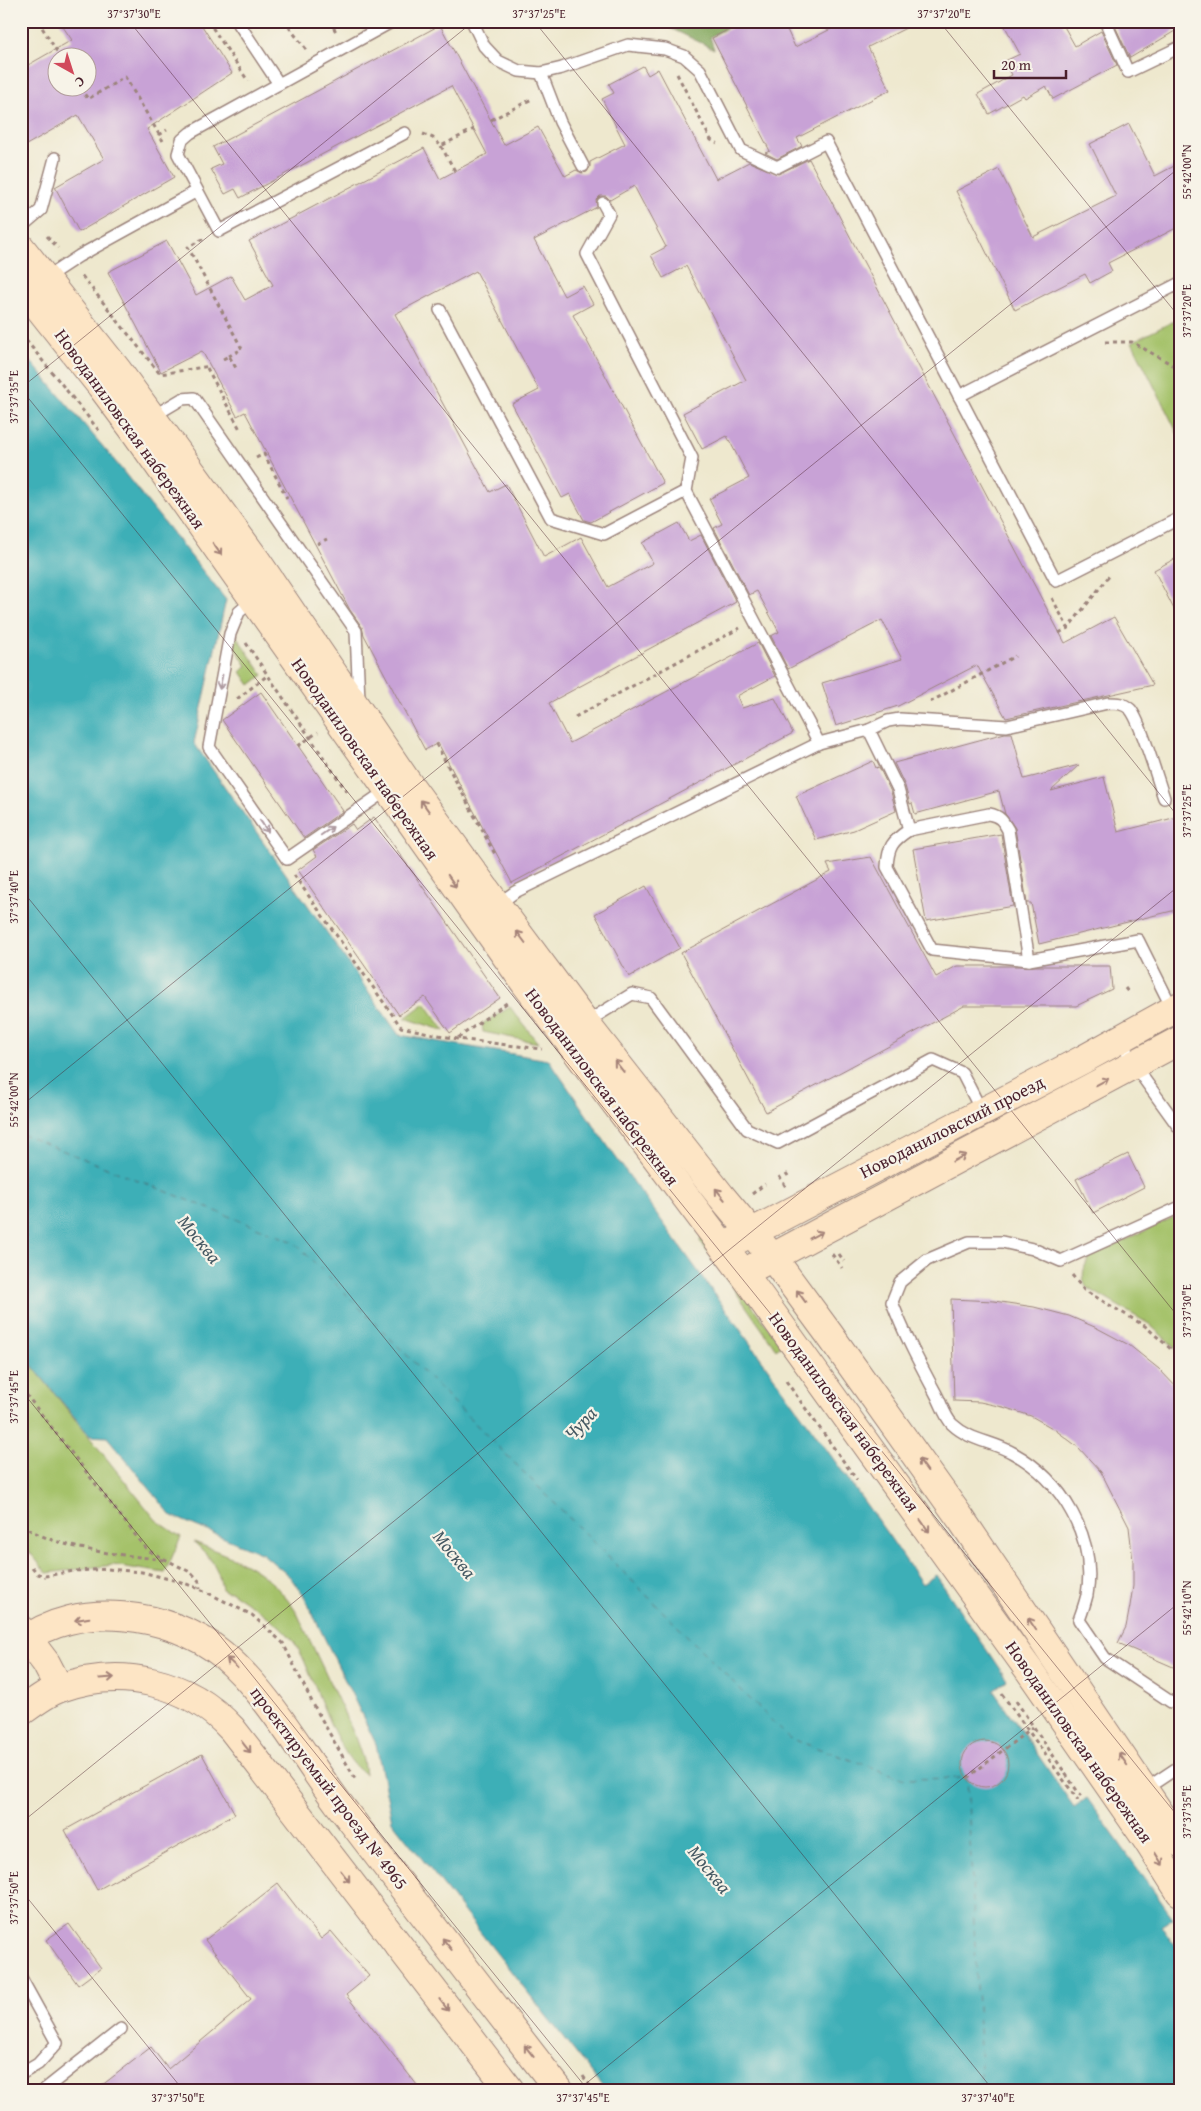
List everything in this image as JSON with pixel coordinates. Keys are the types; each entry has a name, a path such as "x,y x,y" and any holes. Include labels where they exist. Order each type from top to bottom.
{"main road":[{"name":"Новоданиловская набережная","path":"21,248 31,285 118,371 142,423 252,600 525,983 743,1273 1029,1670 1147,1840 1180,1892"},
{"name":"Новоданиловская набережная","path":"142,423 256,560 405,779 506,898 585,1023 772,1258 961,1518 1180,1843"},
{"name":"Новоданиловский проезд","path":"723,1247 1176,1008"},
{"name":"Новоданиловский проезд","path":"743,1273 1180,1040"},
{"name":"проектируемый проезд № 4965","path":"23,1637 68,1621 98,1616 131,1616 164,1624 198,1638 222,1654 249,1679 337,1800 559,2090"},
{"path":"23,1637 46,1663 59,1688"},
{"path":"21,1712 59,1688 106,1677 133,1678 166,1685 202,1705 231,1728 510,2090"}],"lane":[{"path":"237,21 279,84"},
{"path":"393,21 190,133 182,140 179,147 180,160 219,231 405,133"},
{"path":"472,21 484,46 498,61 519,71 541,72 562,68 628,45 665,49 684,56 700,70 741,150 778,167 826,142 1056,582 1180,518"},
{"path":"1105,21 1128,72 1180,47"},
{"path":"541,72 560,122 583,166"},
{"path":"21,228 41,210 55,158"},
{"path":"31,285 197,191"},
{"path":"603,204 609,214 587,254 692,458 686,492 819,743"},
{"path":"959,396 1180,283"},
{"path":"440,310 551,518 604,534 686,492"},
{"path":"142,423 182,399 194,398 356,632 359,712"},
{"path":"252,600 239,612 232,629 209,747 286,859 387,790"},
{"path":"506,898 819,743 869,730 888,721 900,719 1008,726 1108,703 1121,703 1131,710 1137,722 1164,798"},
{"path":"869,730 898,789 909,830"},
{"path":"1029,960 1008,830 1003,821 997,816 989,814 909,830 895,839 888,853 888,867 932,950 1029,960 1138,940 1176,1008"},
{"path":"585,1023 632,994 651,998 747,1129 778,1143 933,1060 962,1073 982,1112"},
{"path":"1120,1039 1134,1065 1180,1129"},
{"path":"1171,1702 1105,1658 1079,1620 1087,1595 1088,1567 1085,1539 1072,1512 1056,1489 1036,1468 1013,1453 990,1442 968,1437 951,1422 904,1332 892,1302 900,1282 927,1260 969,1242 1002,1242 1032,1249 1061,1261 1180,1207"},
{"path":"1144,1790 1180,1766"},
{"path":"21,1978 57,2043 38,2064 21,2074"},
{"path":"44,2090 121,2028"}],"path":[{"path":"38,21 55,48"},
{"path":"208,21 258,96"},
{"path":"284,21 301,42"},
{"path":"329,21 339,35"},
{"path":"672,66 711,140 719,144"},
{"path":"98,93 125,77 159,135"},
{"path":"491,120 548,90"},
{"path":"441,146 474,129"},
{"path":"405,133 418,133 433,138 441,146 454,171"},
{"path":"32,219 71,262 160,374 209,367 242,433"},
{"path":"219,231 188,248 242,349 223,359"},
{"path":"21,334 106,439"},
{"path":"1102,342 1132,342 1180,369"},
{"path":"229,356 236,368"},
{"path":"251,450 255,458 265,453 290,504"},
{"path":"313,546 327,539"},
{"path":"1059,633 1068,628 1111,574"},
{"path":"575,717 753,621"},
{"path":"232,629 268,675 358,809"},
{"path":"900,719 1015,656"},
{"path":"214,717 268,675"},
{"path":"298,746 320,730"},
{"path":"436,744 506,898"},
{"path":"294,875 401,1027 457,1039 542,1049"},
{"path":"1125,988 1128,992"},
{"path":"457,1039 512,999"},
{"path":"839,1254 844,1261"},
{"path":"1061,1261 1084,1290 1145,1326 1180,1357"},
{"path":"21,1388 147,1550 192,1573 199,1581 200,1589"},
{"path":"21,1525 72,1548 167,1561"},
{"path":"1002,1694 1078,1800"},
{"path":"967,1778 1033,1727"}],"green space":[{"path":"659,21 740,21 710,37 714,49"},
{"path":"1180,318 1180,438 1132,342"},
{"path":"235,634 263,675 250,685 241,672 247,666 233,645"},
{"path":"425,1003 445,1031 405,1018"},
{"path":"510,1007 538,1043 483,1032 482,1024"},
{"path":"1180,1214 1180,1352 1149,1324 1086,1287 1083,1275 1084,1268 1090,1257"},
{"path":"702,1237 781,1345 776,1349 700,1241"},
{"path":"21,1352 156,1520 181,1537 165,1573 113,1565 47,1573 21,1542"},
{"path":"194,1542 252,1568 264,1576 286,1598 297,1613 354,1734 363,1760 365,1774 345,1752 306,1664 293,1640 268,1617 230,1591 227,1592 222,1589 213,1563"}],"water":[{"path":"21,350 110,455 226,600 194,743 399,1035 549,1060 612,1152 922,1584 936,1575 1007,1680 993,1690 1074,1807 1087,1798 1173,1918 1161,1926 1180,1953 1180,2090 605,2090 392,1821 376,1744 304,1596 290,1577 263,1554 172,1516 107,1437 90,1436 21,1352"}],"building":[{"path":"59,21 199,21 232,73 147,129 174,177 79,232 55,187 104,159 78,115 21,148 21,69 48,54 48,98 98,98 98,48 58,48 72,40"},
{"path":"745,21 783,21 795,47 847,21 920,21 868,47 890,90 797,138 802,146 777,159 765,153 770,151 712,38"},
{"path":"1002,21 1061,21 1075,46 1101,31 1117,65 1053,99 1046,86 1025,98 1023,95 989,114 978,94 1012,75 1005,61 1020,54"},
{"path":"1119,21 1180,21 1180,28 1130,58 1114,24"},
{"path":"440,25 504,145 538,127 565,176 576,170 582,173 587,172 590,162 625,144 602,99 614,93 609,84 643,66 648,75 658,69 716,179 749,162 778,174 809,159 1065,643 1114,617 1153,685 1006,718 977,665 898,706 836,726 822,683 902,659 882,620 788,669 771,636 779,632 757,591 749,595 714,528 722,524 709,499 749,478 727,436 702,449 683,413 746,380 686,266 663,278 651,255 666,247 634,186 610,200 606,196 600,196 596,200 597,207 534,240 564,296 583,286 593,304 573,315 663,483 591,522 584,520 570,494 562,498 512,404 539,390 476,271 395,314 490,492 506,484 544,557 581,537 608,587 653,563 642,543 679,523 689,541 701,535 736,602 549,703 570,743 758,643 775,676 737,696 742,708 775,698 793,733 512,883 438,743 425,750 364,635 362,627 350,610 245,412 237,416 202,351 161,372 108,272 167,241 196,295 231,276 245,300 273,285 249,241 424,148 440,179 487,154 451,86 240,198 235,189 225,194 211,169 222,164 213,147"},
{"path":"1129,124 1155,176 1180,163 1180,226 1108,263 1112,271 1090,283 1085,274 1015,310 956,191 999,169 1033,237 1116,196 1090,144"},
{"path":"1180,556 1180,621 1154,570"},
{"path":"261,692 343,811 304,838 222,720"},
{"path":"1005,733 1012,733 1024,779 1079,765 1051,791 1104,777 1118,832 1177,817 1180,828 1180,909 1039,944 1031,903 1027,903 1015,828 1005,814 999,791 915,814 894,763"},
{"path":"873,761 876,768 879,767 891,792 896,811 854,830 816,840 796,796"},
{"path":"374,817 500,998 450,1033 425,997 399,1015 298,870 317,856 313,850 352,824 356,830"},
{"path":"1001,834 1013,906 926,921 913,849"},
{"path":"871,857 936,977 957,966 1110,966 1112,989 1076,1006 964,1006 766,1112 681,953 831,872 827,864"},
{"path":"646,886 680,948 629,977 595,914"},
{"path":"1128,1154 1144,1187 1093,1213 1076,1179"},
{"path":"951,1299 994,1301 1034,1307 1069,1316 1129,1345 1159,1369 1180,1391 1180,1670 1118,1643 1126,1627 1130,1606 1133,1586 1133,1561 1129,1527 1101,1472 1078,1447 1054,1429 1031,1416 980,1402 954,1401"},
{"path":"980,1741 990,1741 1004,1751 1008,1764 1004,1777 998,1783 990,1787 980,1787 966,1777 962,1769 962,1759 972,1745"},
{"path":"202,1754 235,1814 97,1890 65,1830"},
{"path":"278,1883 321,1939 331,1931 369,1976 346,1995 421,2090 96,2090 151,2047 168,2069 251,1999 205,1940"},
{"path":"69,1924 101,1968 78,1985 46,1940"}],"ferry route":[{"path":"21,1134 294,1242 789,1738 905,1779 967,1778 982,2090"}],"water label":[{"name":"Москва","path":"200,1239"},
{"name":"Чура","path":"580,1423"},
{"name":"Москва","path":"455,1554"},
{"name":"Москва","path":"710,1869"}]}
